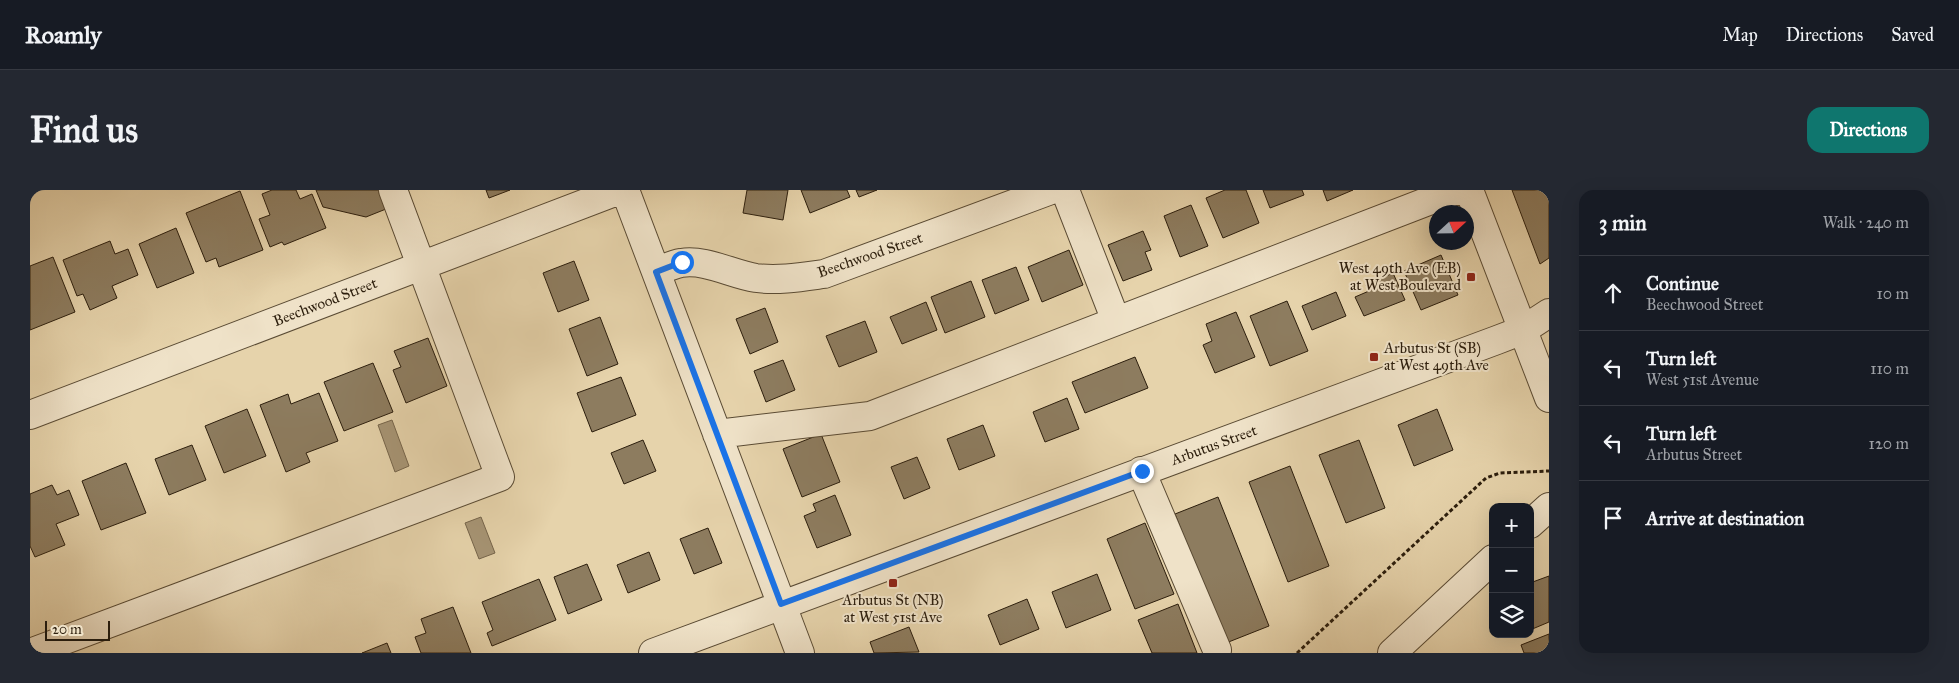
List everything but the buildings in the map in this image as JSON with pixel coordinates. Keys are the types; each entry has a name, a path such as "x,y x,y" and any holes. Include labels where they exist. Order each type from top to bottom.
{"street":[{"path":"30,653 500,477 393,190"},
{"name":"Beechwood Street","path":"30,415 620,190"},
{"path":"625,190 800,653"},
{"name":"Beechwood Street","path":"656,272 679,263 688,262 704,264 756,278 791,278 824,274 1050,190"},
{"path":"1065,190 1116,322"},
{"path":"717,434 870,416 1456,190"},
{"path":"1469,190 1549,398"},
{"name":"Arbutus Street","path":"653,653 1523,330 1549,313"},
{"path":"1142,471 1217,650"},
{"path":"1534,520 1549,507"},
{"path":"1392,653 1489,563"}],"path":[{"path":"1297,653 1486,478 1500,472 1549,471"}],"shaded area":[{"path":"392,420 409,466 395,472 378,425"},
{"path":"481,517 495,553 479,559 465,523"}],"place":[{"name":"West 49th Ave (EB) at West Boulevard","path":"1471,277"},
{"name":"Arbutus St (SB) at West 49th Ave","path":"1374,357"},
{"name":"Arbutus St (NB) at West 51st Ave","path":"893,583"}],"route":[{"path":"682,262 656,272 781,604 1142,471"}]}
